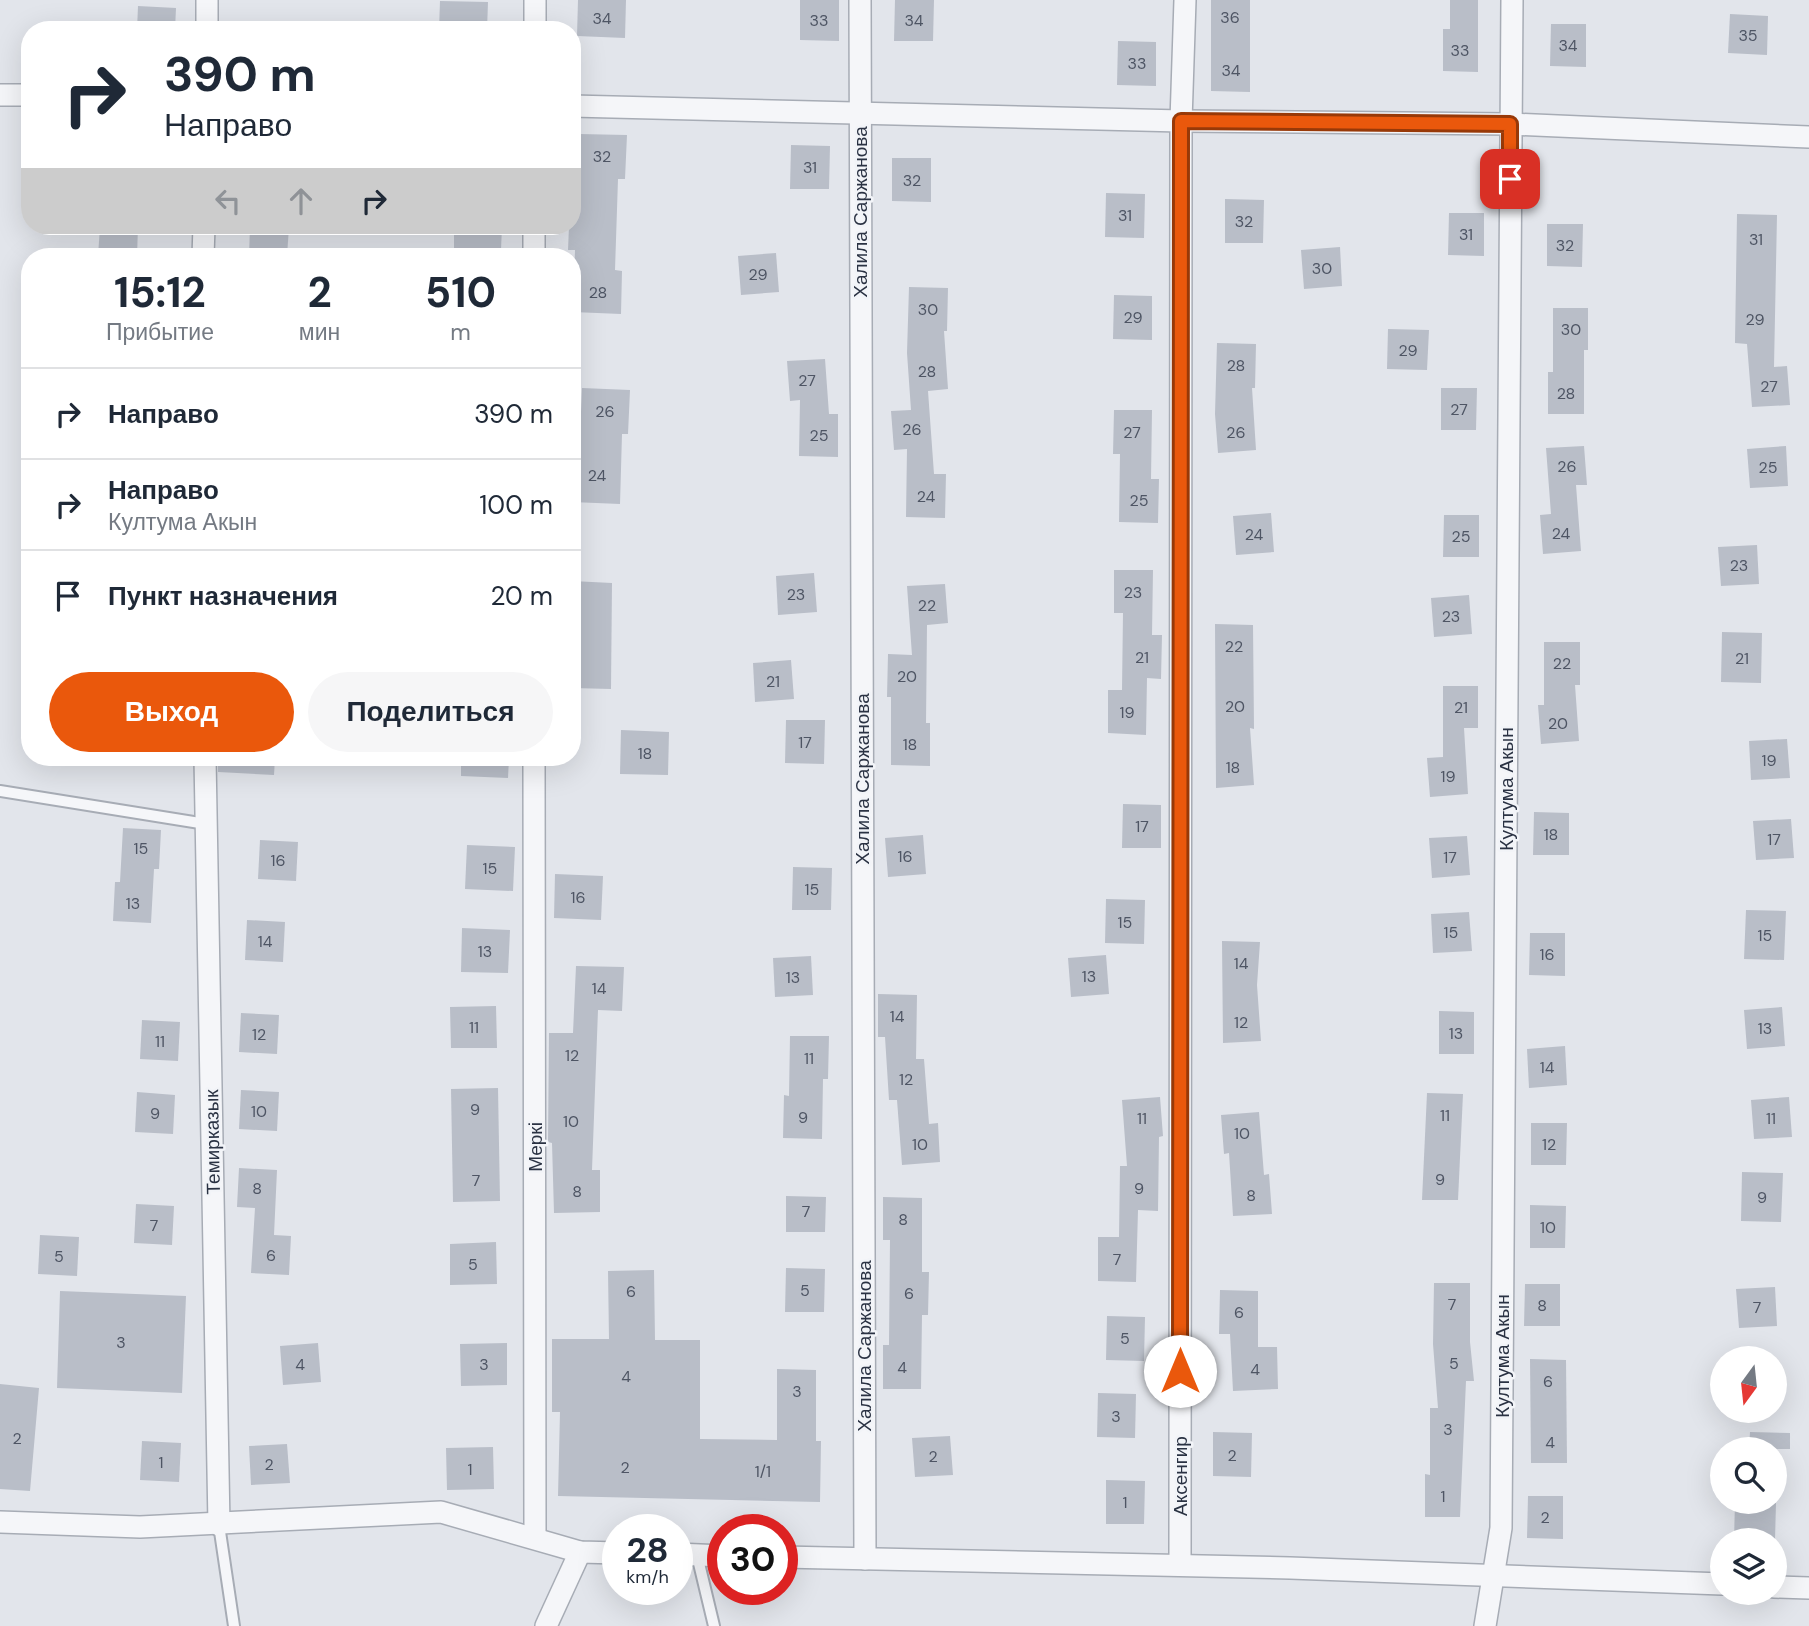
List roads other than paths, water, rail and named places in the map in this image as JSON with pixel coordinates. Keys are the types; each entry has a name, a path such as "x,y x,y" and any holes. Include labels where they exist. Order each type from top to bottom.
{"street":[{"path":"207,0 207,21"},
{"path":"535,0 535,21"},
{"name":"Халила Саржанова","path":"860,0 865,1559"},
{"name":"Аксенгир","path":"1180,1565 1181,121 1185,0"},
{"name":"Култума Акын","path":"1485,1626 1501,1528 1512,0"},
{"path":"0,95 21,95"},
{"path":"581,106 1181,121 1510,124 1809,136"},
{"name":"Темирказык","path":"205,766 219,1525"},
{"name":"Меркі","path":"534,766 535,1537"},
{"path":"0,1522 140,1527 441,1512 580,1552 602,1553"},
{"path":"546,1626 580,1552"},
{"path":"798,1557 1180,1565 1710,1584"},
{"path":"1787,1587 1809,1588"}],"lane":[{"path":"0,791 206,824"},
{"path":"219,1525 234,1626"},
{"path":"693,1571 714,1626"}]}
